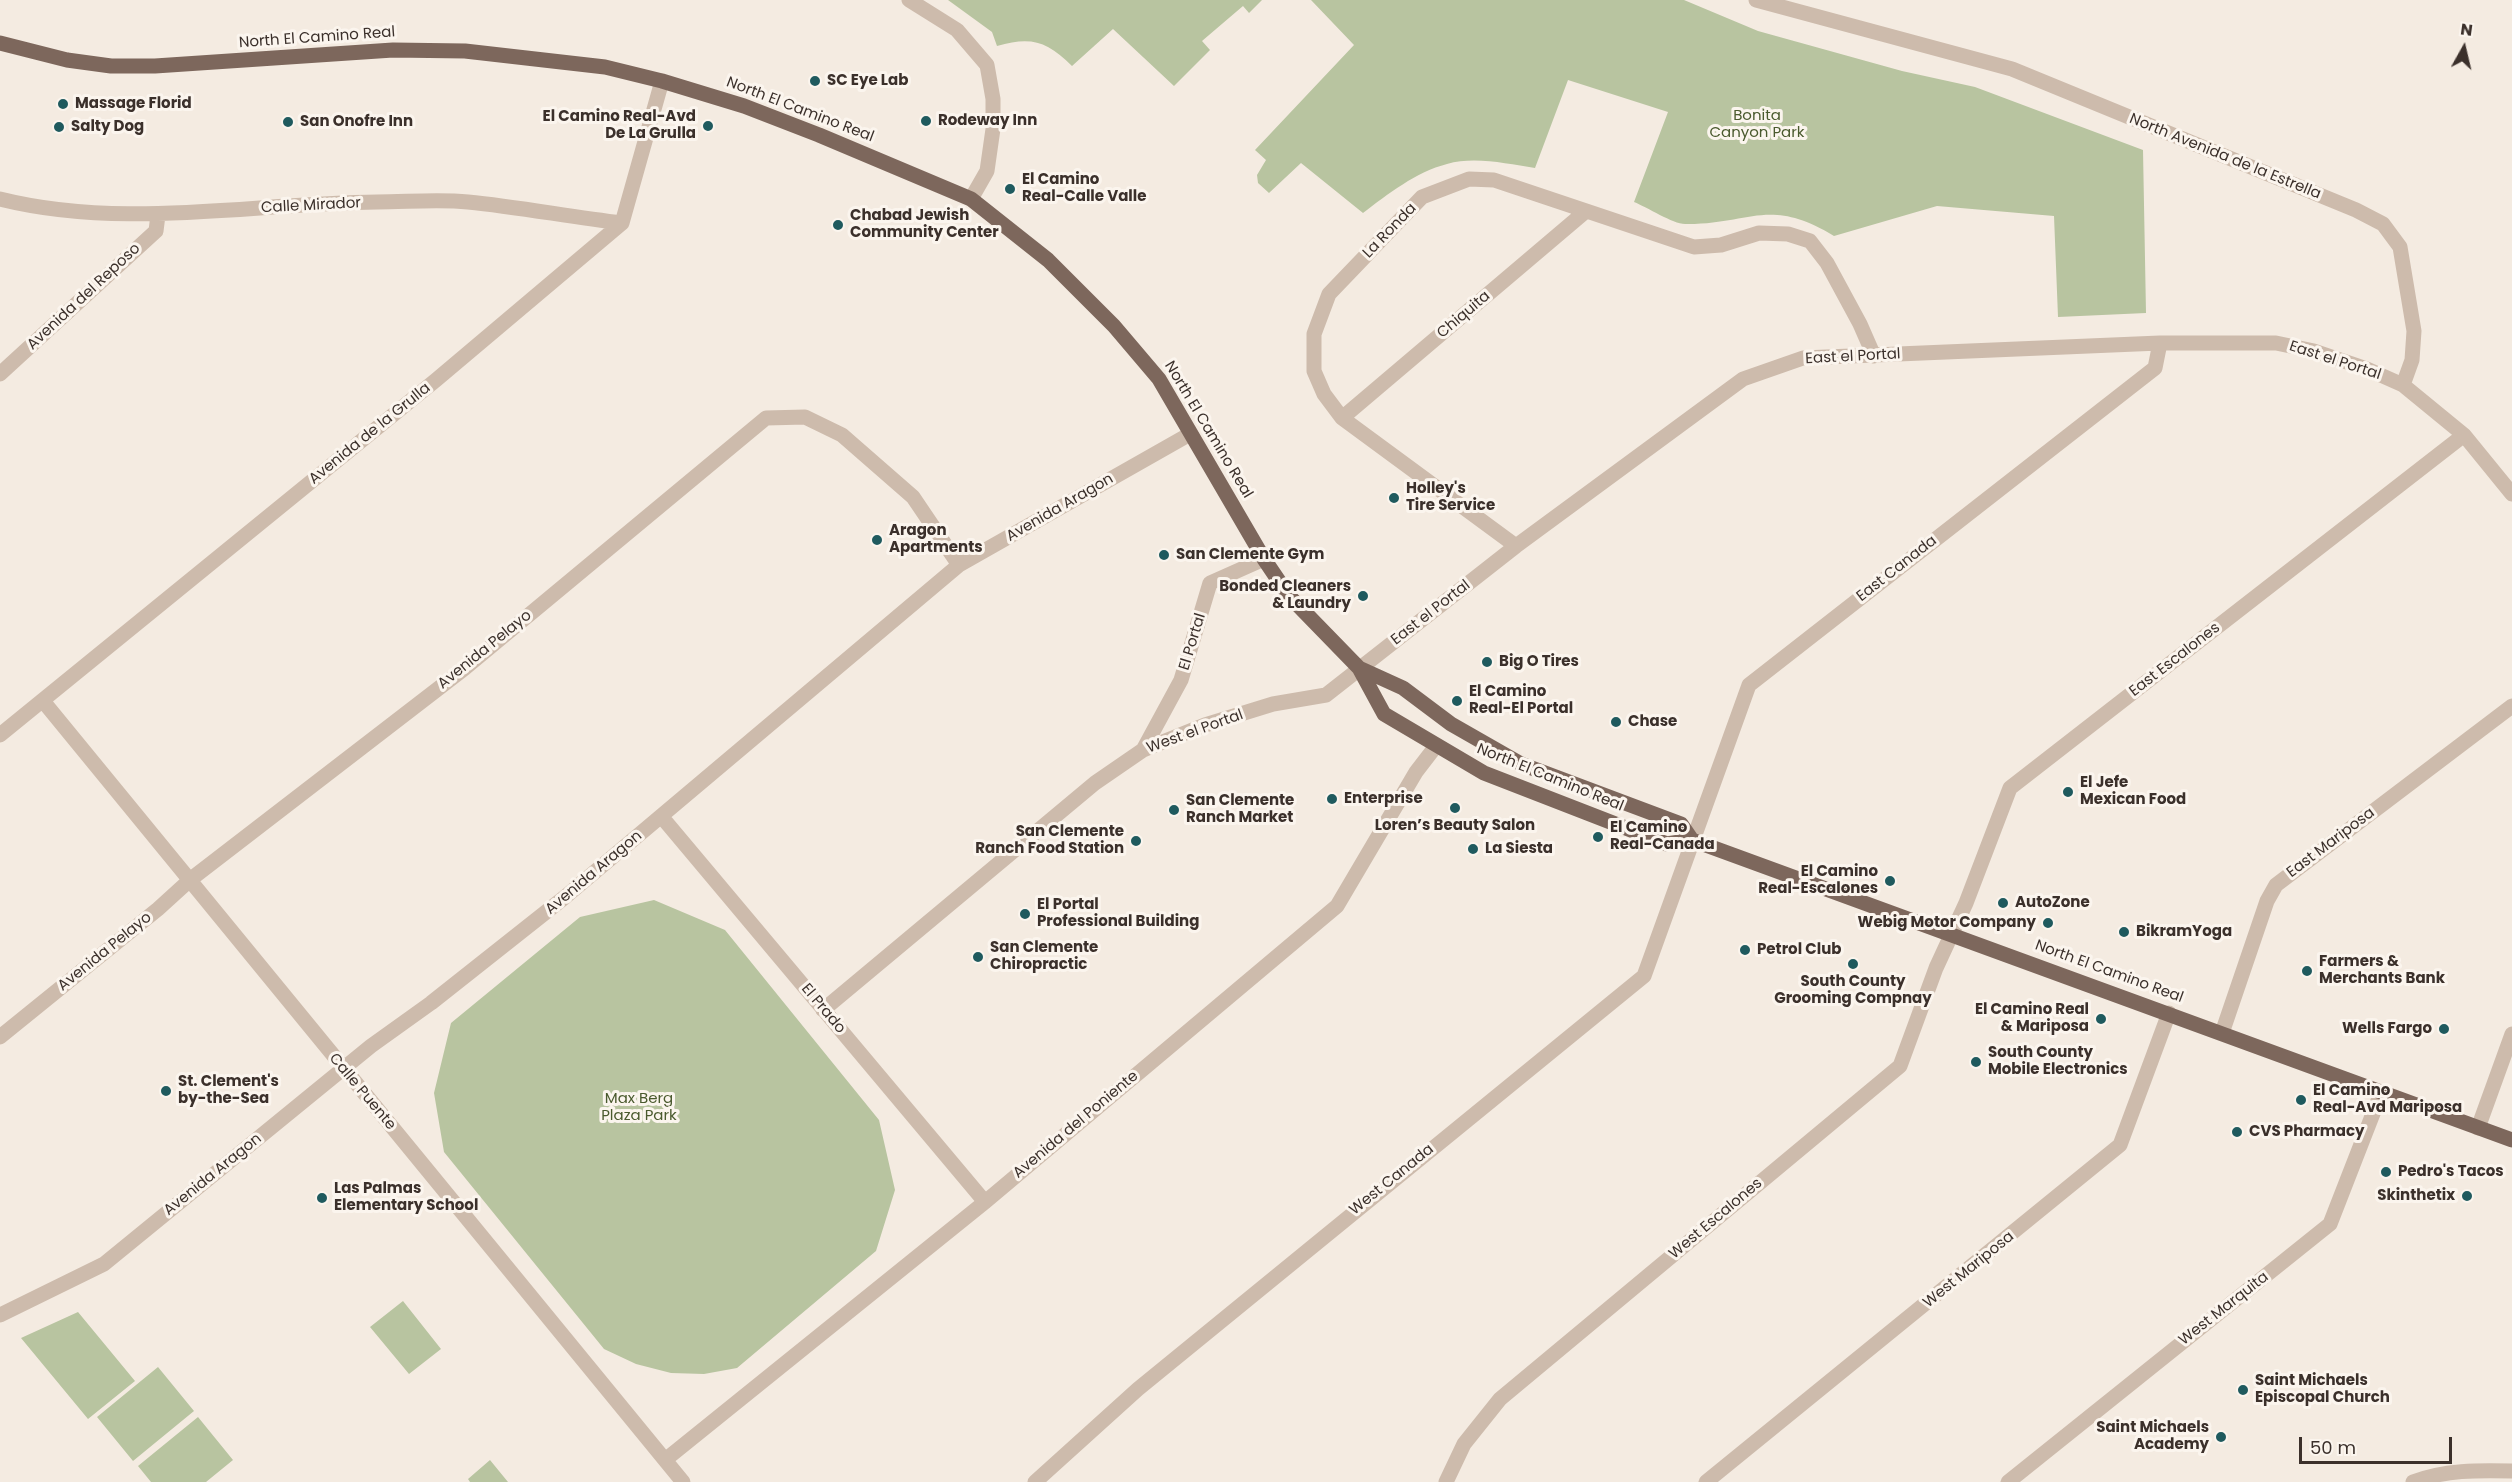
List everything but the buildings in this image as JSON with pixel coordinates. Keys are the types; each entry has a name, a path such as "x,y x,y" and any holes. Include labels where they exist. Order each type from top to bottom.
{"main road":[{"name":"North El Camino Real","path":"0,43 67,60 111,66 155,66 393,50 465,51 605,67 662,81 744,106 971,199 1048,260 1114,326 1159,379 1264,560 1290,596 1359,668 1384,714 1436,746 1484,772 1667,844 1692,840 2512,1140"},
{"name":"North El Camino Real","path":"1359,668 1402,688 1451,724 1521,764 1681,824 1692,840"}],"street":[{"path":"909,0 957,30 987,65 993,99 993,129 987,171 971,199"},
{"name":"North Avenida de la Estrella","path":"1760,1 2012,69 2356,210 2383,224 2400,247 2414,331 2412,360 2403,385"},
{"path":"622,223 662,81"},
{"name":"La Ronda","path":"1516,546 1342,418 1324,394 1314,371 1312,353 1318,317 1329,294 1422,197 1469,179 1494,180 1694,247 1721,246 1758,233 1788,234 1810,241 1838,284 1874,356"},
{"name":"Calle Mirador","path":"0,199 26,206 100,213 158,214 374,202 466,202 622,223"},
{"name":"Chiquita","path":"1342,418 1586,211"},
{"name":"Avenida del Reposo","path":"0,374 156,231 158,214"},
{"name":"Avenida de la Grulla","path":"0,735 417,395 622,223"},
{"name":"East el Portal","path":"1359,668 1516,546 1743,379 1803,358 2160,343 2276,343 2314,351 2367,369 2403,385"},
{"name":"East Canada","path":"1692,840 1749,685 2155,368 2160,343"},
{"path":"2403,385 2464,435 2512,494"},
{"name":"Avenida Pelayo","path":"0,1037 191,879 465,668 766,418 805,417 842,435 913,497 959,565"},
{"name":"Avenida Aragon","path":"0,1315 104,1264 343,1069 503,946 959,565 1190,434"},
{"name":"East Escalones","path":"1952,934 2010,788 2464,435"},
{"name":"El Portal","path":"1143,750 1182,680 1210,583 1264,560"},
{"name":"West el Portal","path":"824,1010 1095,783 1143,750 1205,726 1273,704 1326,695 1359,668"},
{"name":"Calle Puente","path":"43,701 683,1482"},
{"name":"East Mariposa","path":"2222,1033 2266,901 2276,885 2512,706"},
{"name":"Avenida del Poniente","path":"665,1460 985,1202 1337,906 1416,772 1436,746"},
{"name":"El Prado","path":"661,816 985,1202"},
{"name":"West Canada","path":"1035,1482 1138,1389 1644,975 1692,840"},
{"name":"West Escalones","path":"1446,1482 1464,1444 1500,1399 1900,1066 1936,968 1952,934"},
{"name":"West Mariposa","path":"1706,1482 2120,1145 2169,1013"},
{"path":"2478,1128 2512,1034"},
{"name":"West Marquita","path":"2008,1482 2330,1224 2381,1093"},
{"path":"2413,1482 2439,1475 2483,1470 2512,1471"}],"green space":[{"path":"948,0 1262,0 1249,13 1243,6 1202,41 1210,50 1174,86 1113,29 1072,66 1055,51 1038,43 1020,41 997,46 992,32"},
{"name":"Bonita Canyon Park","path":"1311,0 1684,0 1758,31 1902,71 1975,87 2143,150 2146,313 2058,317 2054,216 1937,206 1834,236 1812,224 1792,217 1775,215 1759,215 1707,223 1685,224 1674,221 1634,202 1668,112 1568,80 1535,168 1480,161 1447,164 1413,178 1363,213 1301,163 1269,193 1258,183 1257,175 1266,160 1255,150 1354,45"},
{"name":"Max Berg Plaza Park","path":"654,900 725,930 879,1120 895,1190 876,1251 737,1368 704,1374 671,1373 636,1364 604,1349 444,1152 434,1093 451,1023 580,917"},
{"path":"403,1301 441,1349 409,1374 370,1327"},
{"path":"78,1312 135,1381 88,1419 21,1338"},
{"path":"158,1367 194,1411 133,1461 97,1417"},
{"path":"198,1417 233,1460 206,1482 151,1482 138,1466"},
{"path":"490,1460 508,1482 470,1482 468,1479"}],"place":[{"name":"SC Eye Lab","path":"815,81"},
{"name":"Massage Florid","path":"63,104"},
{"name":"Rodeway Inn","path":"926,121"},
{"name":"San Onofre Inn","path":"288,122"},
{"name":"El Camino Real-Avd De La Grulla","path":"708,126"},
{"name":"Salty Dog","path":"59,127"},
{"name":"El Camino Real-Calle Valle","path":"1010,189"},
{"name":"Chabad Jewish Community Center","path":"838,225"},
{"name":"Holley's Tire Service","path":"1394,498"},
{"name":"Aragon Apartments","path":"877,540"},
{"name":"San Clemente Gym","path":"1164,555"},
{"name":"Bonded Cleaners & Laundry","path":"1363,596"},
{"name":"Big O Tires","path":"1487,662"},
{"name":"El Camino Real-El Portal","path":"1457,701"},
{"name":"Chase","path":"1616,722"},
{"name":"El Jefe Mexican Food","path":"2068,792"},
{"name":"Enterprise","path":"1332,799"},
{"name":"Loren’s Beauty Salon","path":"1455,808"},
{"name":"San Clemente Ranch Market","path":"1174,810"},
{"name":"El Camino Real-Canada","path":"1598,837"},
{"name":"San Clemente Ranch Food Station","path":"1136,841"},
{"name":"La Siesta","path":"1473,849"},
{"name":"El Camino Real-Escalones","path":"1890,881"},
{"name":"AutoZone","path":"2003,903"},
{"name":"El Portal Professional Building","path":"1025,914"},
{"name":"Webig Motor Company","path":"2048,923"},
{"name":"BikramYoga","path":"2124,932"},
{"name":"Petrol Club","path":"1745,950"},
{"name":"San Clemente Chiropractic","path":"978,957"},
{"name":"South County Grooming Compnay","path":"1853,964"},
{"name":"Farmers & Merchants Bank","path":"2307,971"},
{"name":"El Camino Real & Mariposa","path":"2101,1019"},
{"name":"Wells Fargo","path":"2444,1029"},
{"name":"South County Mobile Electronics","path":"1976,1062"},
{"name":"St. Clement's by-the-Sea","path":"166,1091"},
{"name":"El Camino Real-Avd Mariposa","path":"2301,1100"},
{"name":"CVS Pharmacy","path":"2237,1132"},
{"name":"Pedro's Tacos","path":"2386,1172"},
{"name":"Skinthetix","path":"2467,1196"},
{"name":"Las Palmas Elementary School","path":"322,1198"},
{"name":"Saint Michaels Episcopal Church","path":"2243,1390"},
{"name":"Saint Michaels Academy","path":"2221,1437"}]}
